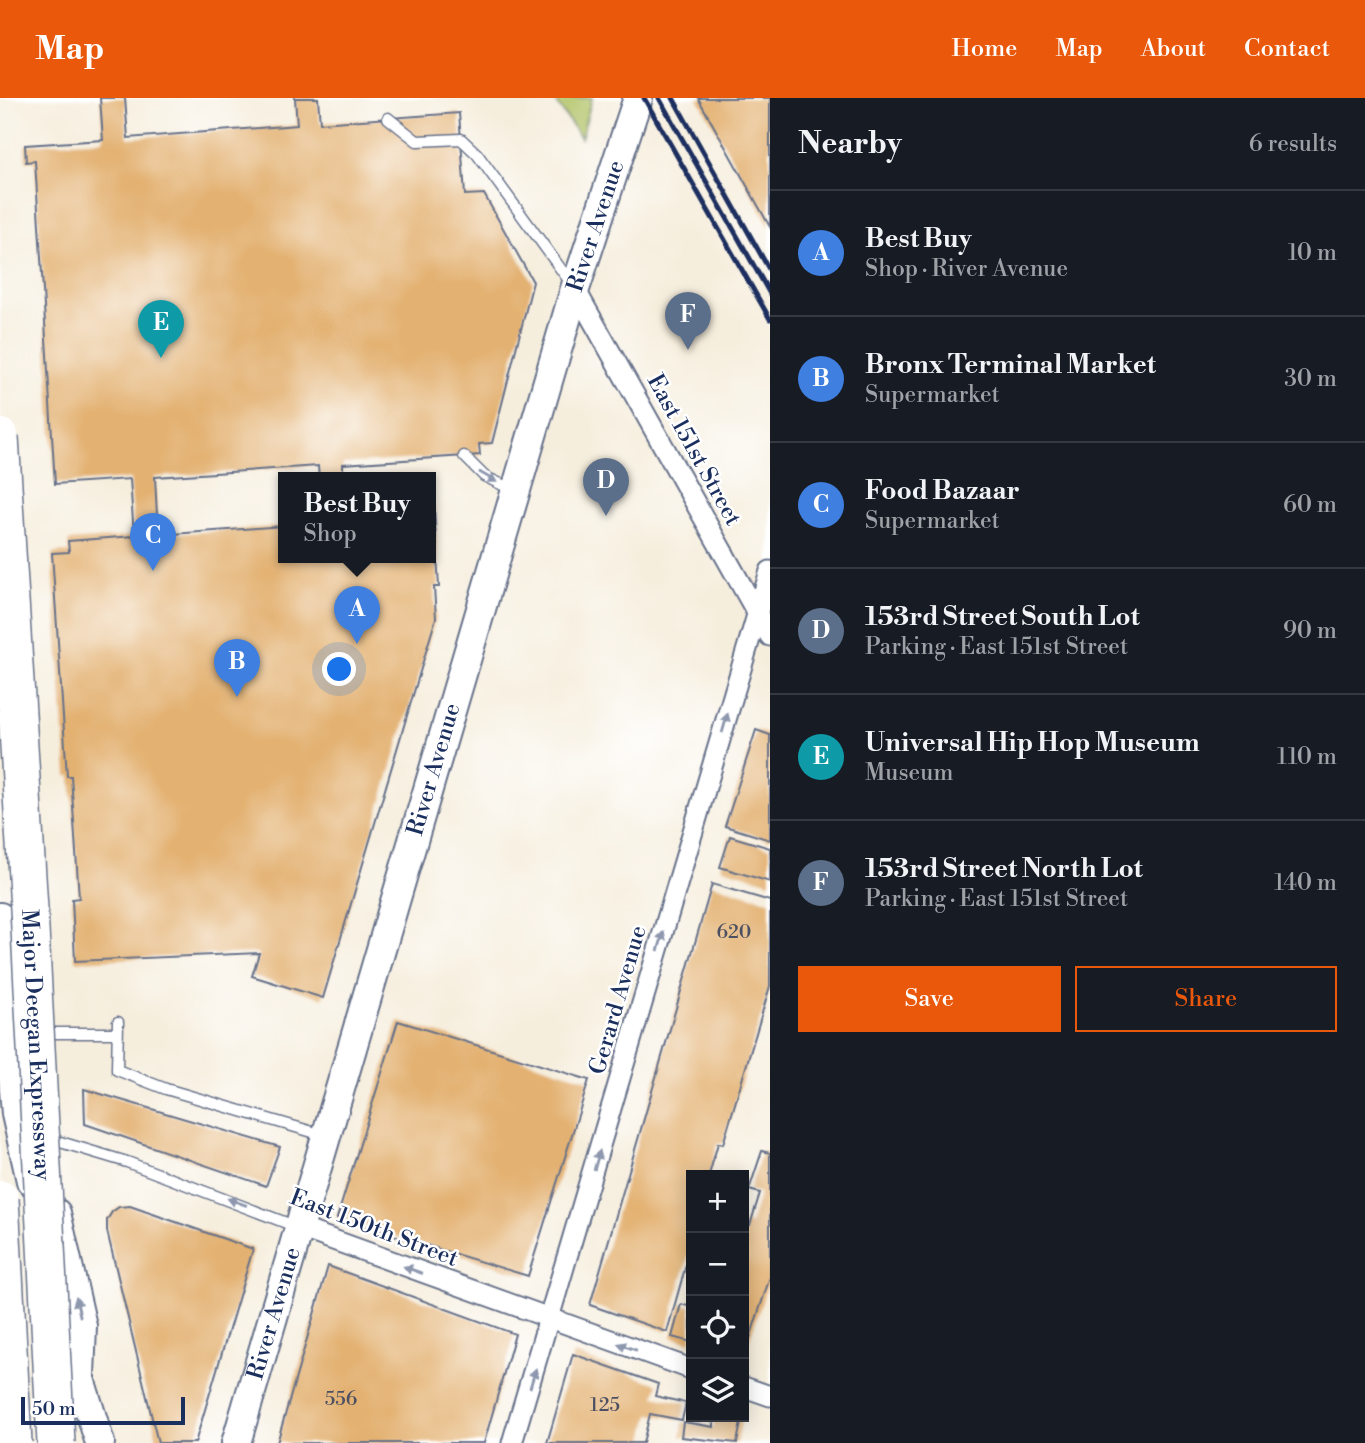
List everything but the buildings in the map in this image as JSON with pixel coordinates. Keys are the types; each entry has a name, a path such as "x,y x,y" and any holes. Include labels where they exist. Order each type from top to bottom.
{"highway":[{"name":"Major Deegan Expressway","path":"0,437 29,909 56,1443"},
{"path":"0,1199 13,1443"}],"main road":[{"name":"River Avenue","path":"236,1443 575,289 634,108"},
{"path":"0,655 16,1114 50,1329 80,1375 100,1443"},
{"path":"0,917 15,1034 82,1326 80,1375"}],"street":[{"name":"East 151st Street","path":"575,289 770,636"},
{"name":"Gerard Avenue","path":"512,1443 551,1320 770,570"},
{"name":"East 150th Street","path":"300,1228 686,1367"},
{"path":"749,1389 770,1396"}],"lane":[{"path":"388,118 417,141 461,139 477,155 575,289"},
{"path":"464,456 484,476 517,492"},
{"path":"15,1034 118,1027 117,1070 166,1089 327,1136"},
{"name":"East 150th Street","path":"39,1136 103,1153 300,1228"},
{"path":"0,1334 25,1332"}],"green space":[{"path":"559,98 592,98 581,138 557,104"}],"railway":[{"path":"644,98 770,319"},
{"path":"659,98 770,294"},
{"path":"673,98 770,271"}],"place":[{"name":"153rd Street North Lot","path":"688,350"},
{"name":"Universal Hip Hop Museum","path":"161,358"},
{"name":"153rd Street South Lot","path":"606,516"},
{"name":"Food Bazaar","path":"153,571"},
{"name":"Best Buy","path":"357,644"},
{"name":"Bronx Terminal Market","path":"237,697"}]}
